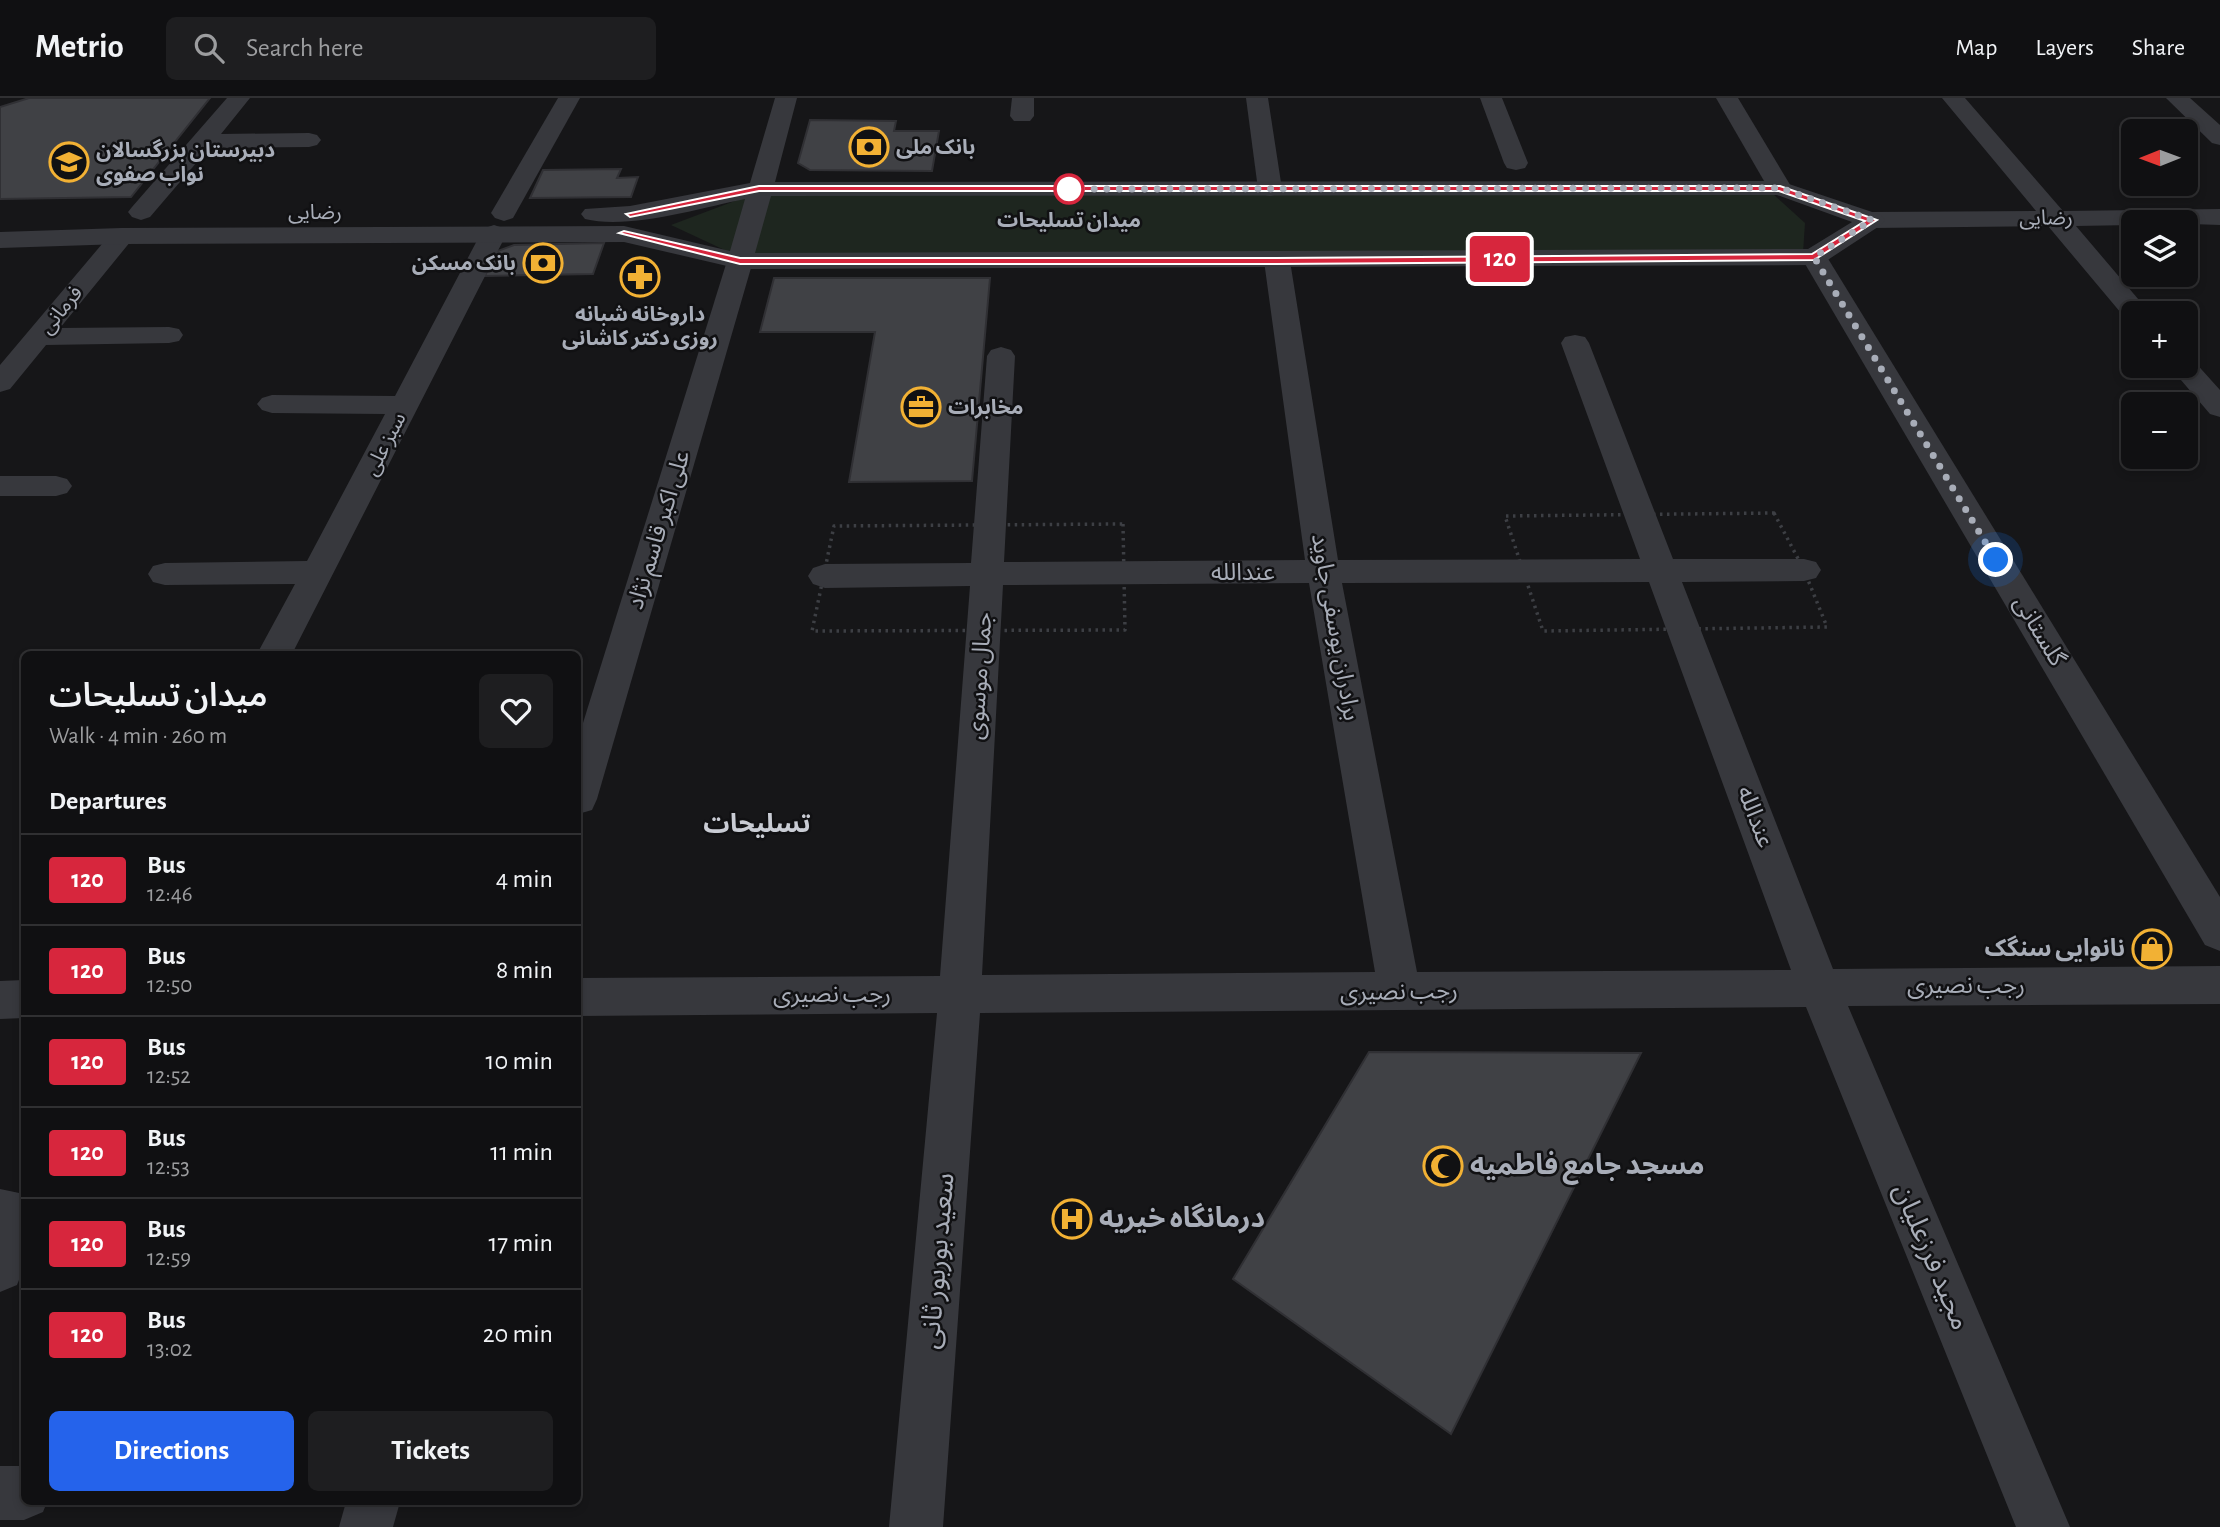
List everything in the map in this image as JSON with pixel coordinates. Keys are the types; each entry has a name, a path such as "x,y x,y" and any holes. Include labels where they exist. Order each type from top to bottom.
{"street":[{"name":"فرمانی","path":"0,383 239,98"},
{"name":"سبز علی","path":"277,651 499,223 569,98"},
{"name":"علی اکبر قاسم نژاد","path":"581,789 740,261 786,98"},
{"path":"1257,98 1270,189"},
{"path":"1491,98 1516,163"},
{"path":"1727,98 1780,188"},
{"path":"1952,98 2126,301"},
{"path":"2177,98 2218,135"},
{"path":"202,141 309,140"},
{"path":"627,224 759,189 1780,188 1872,220"},
{"name":"رضایی","path":"0,217 141,212 499,223 627,224"},
{"name":"رضایی","path":"1872,220 2220,217"},
{"path":"627,224 740,261 1277,261 1814,257 1872,220"},
{"name":"رضایی","path":"0,240 499,223"},
{"name":"گلستانی","path":"1814,257 2220,933"},
{"name":"برادران یوسفی جاوید","path":"1277,261 1324,574 1400,992"},
{"path":"38,337 169,335"},
{"name":"عندالله","path":"1575,343 1819,986"},
{"name":"جمال موسوی","path":"960,995 1001,356"},
{"path":"2194,378 2220,408"},
{"path":"272,404 405,405"},
{"path":"0,486 56,486"},
{"name":"عندالله","path":"825,576 986,576 1125,572 1324,574 1662,569 1804,570"},
{"path":"165,574 318,572"},
{"name":"رجب نصیری","path":"581,996 2220,985"},
{"name":"مجید فرزعلیان","path":"1819,986 2043,1527"},
{"name":"سعید بوربور ثانی","path":"916,1527 960,995"},
{"path":"0,1000 21,999"},
{"path":"0,1212 21,1216"},
{"path":"0,1268 21,1218"},
{"path":"0,1493 21,1493"},
{"path":"366,1527 372,1505"}],"shaded area":[{"name":"میدان تسلیحات","path":"1773,194 1805,223 1803,253 731,253 671,225 748,196"}],"building":[{"path":"29,98 210,98 131,197 0,199 0,107"},
{"name":"بانک ملی","path":"810,120 896,121 894,131 939,131 932,171 810,170 798,163"},
{"path":"621,169 617,178 638,177 631,197 530,198 543,170"},
{"name":"بانک مسکن","path":"604,243 593,274 485,276 495,252 514,245"},
{"name":"مخابرات","path":"774,278 990,278 972,481 849,482 875,332 760,332"},
{"name":"مسجد جامع فاطمیه","path":"1369,1052 1641,1053 1451,1434 1233,1279"}],"bus line":[{"name":"120","path":"624,233 740,261 1814,257 1872,220 1780,188 759,189 630,214"}],"place":[{"name":"بانک ملی","path":"869,147"},
{"name":"دبیرستان بزرگسالان نواب صفوی","path":"69,162"},
{"name":"میدان تسلیحات","path":"1069,189"},
{"name":"بانک مسکن","path":"543,263"},
{"name":"داروخانه شبانه روزی دکتر کاشانی","path":"640,277"},
{"name":"مخابرات","path":"921,407"},
{"name":"نانوایی سنگک","path":"2152,949"},
{"name":"مسجد جامع فاطمیه","path":"1443,1166"},
{"name":"درمانگاه خیریه","path":"1072,1219"}],"district":[{"name":"تسلیحات","path":"757,824"}],"route":[{"path":"1069,189 1780,188 1872,220 1814,257 1996,560"}]}
